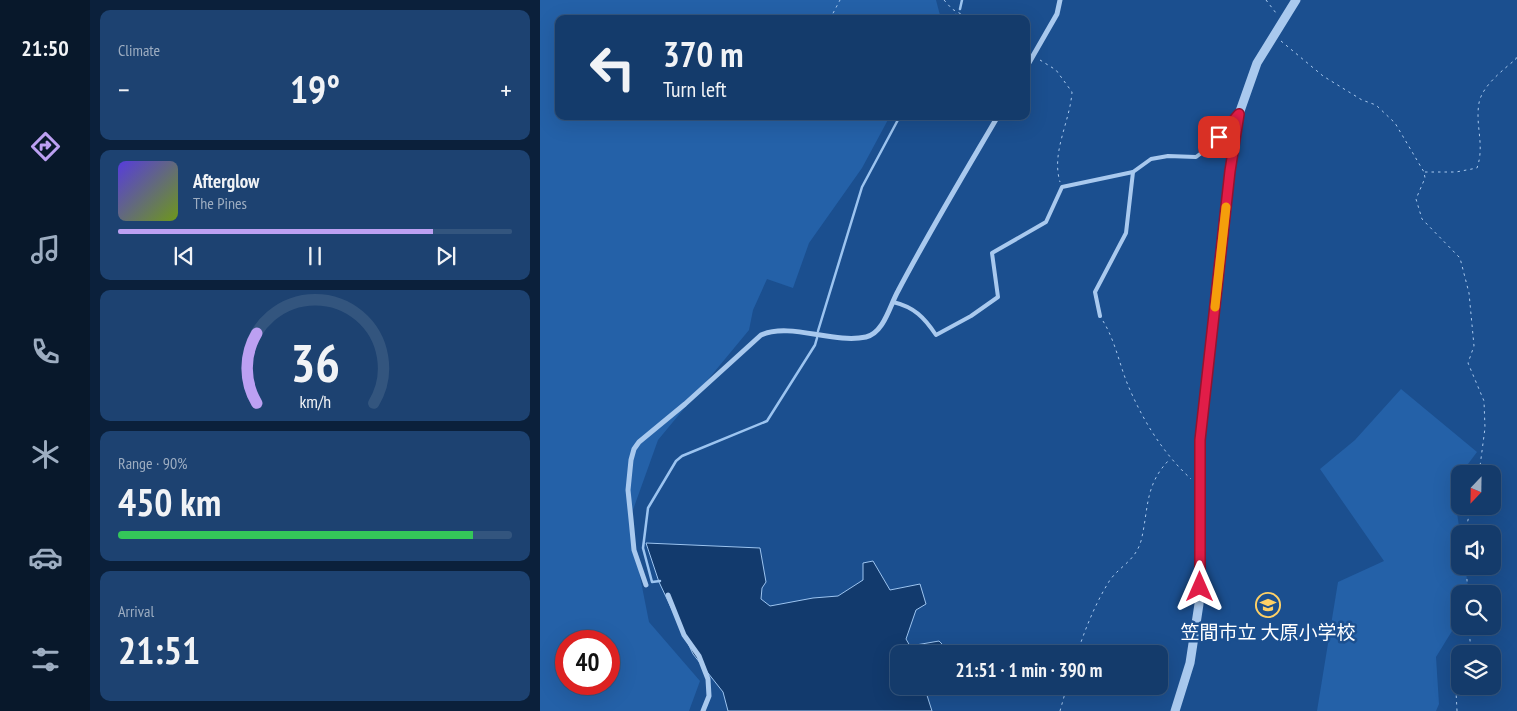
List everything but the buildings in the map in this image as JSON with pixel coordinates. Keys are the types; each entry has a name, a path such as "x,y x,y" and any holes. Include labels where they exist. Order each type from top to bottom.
{"street":[{"path":"1030,62 1056,14 1060,0"},
{"path":"1175,711 1190,663 1199,604 1201,431 1230,171 1239,114 1257,63 1296,0"},
{"path":"646,585 634,550 628,490 631,460 639,442 692,398 761,335 774,331 846,338 868,337 882,324 996,120"},
{"path":"668,595 684,635 699,656 708,679 709,696 703,711"}],"lane":[{"path":"893,302 917,311 925,318 936,335 971,316 998,297 992,253 1046,222 1062,187 1133,172 1151,159 1168,156 1196,158 1208,148 1239,114"},
{"path":"1100,316 1095,292 1126,233 1133,172"}],"path":[{"path":"832,15 840,0"},
{"path":"944,0 963,15"},
{"path":"1266,0 1282,20"},
{"path":"1274,34 1298,58 1323,76 1362,100 1376,105 1395,123 1424,172 1424,178 1416,199 1422,219 1460,258 1469,293 1474,346 1468,363 1484,401 1485,428 1480,465"},
{"path":"1424,172 1456,172 1477,168 1482,154 1479,102 1487,87 1516,59 1517,54"},
{"path":"1034,55 1056,70 1072,92 1071,110 1057,157 1057,172 1062,187"},
{"path":"1100,316 1109,331 1130,390 1149,427 1170,459 1200,486"},
{"path":"1081,645 1102,592 1112,577 1130,560 1140,542 1147,497 1157,476 1170,459"},
{"path":"1060,711 1064,695"},
{"path":"1456,695 1457,711"}],"shaded area":[{"path":"540,0 936,0 940,15 555,15 555,120 888,120 862,168 809,243 793,288 767,279 753,310 749,330 658,440 629,521 649,622 700,681 689,711 540,711"},
{"path":"1401,389 1477,452 1467,465 1451,465 1451,515 1457,515 1459,525 1451,525 1451,575 1466,575 1468,585 1451,585 1451,633 1436,657 1439,704 1436,711 1317,711 1338,582 1384,561 1320,469 1355,440"},
{"path":"646,543 760,548 766,582 762,588 761,599 770,606 813,598 838,596 863,580 863,563 873,561 890,590 920,584 926,604 916,610 906,639 909,645 890,645 890,695 927,695 932,711 728,711 723,692 693,654 659,582"},
{"path":"939,641 943,645 916,645"}],"waterway":[{"path":"960,9 962,0"},
{"path":"818,331 862,187 898,120"},
{"path":"660,581 652,582 643,548 648,508 676,461 682,456 767,421 815,345 817,338"}],"slow traffic":[{"path":"1215,307 1226,207"}],"place":[{"name":"笠間市立 大原小学校","path":"1268,605"}],"route":[{"path":"1200,587 1200,440 1230,171 1239,114 1219,137"}]}
